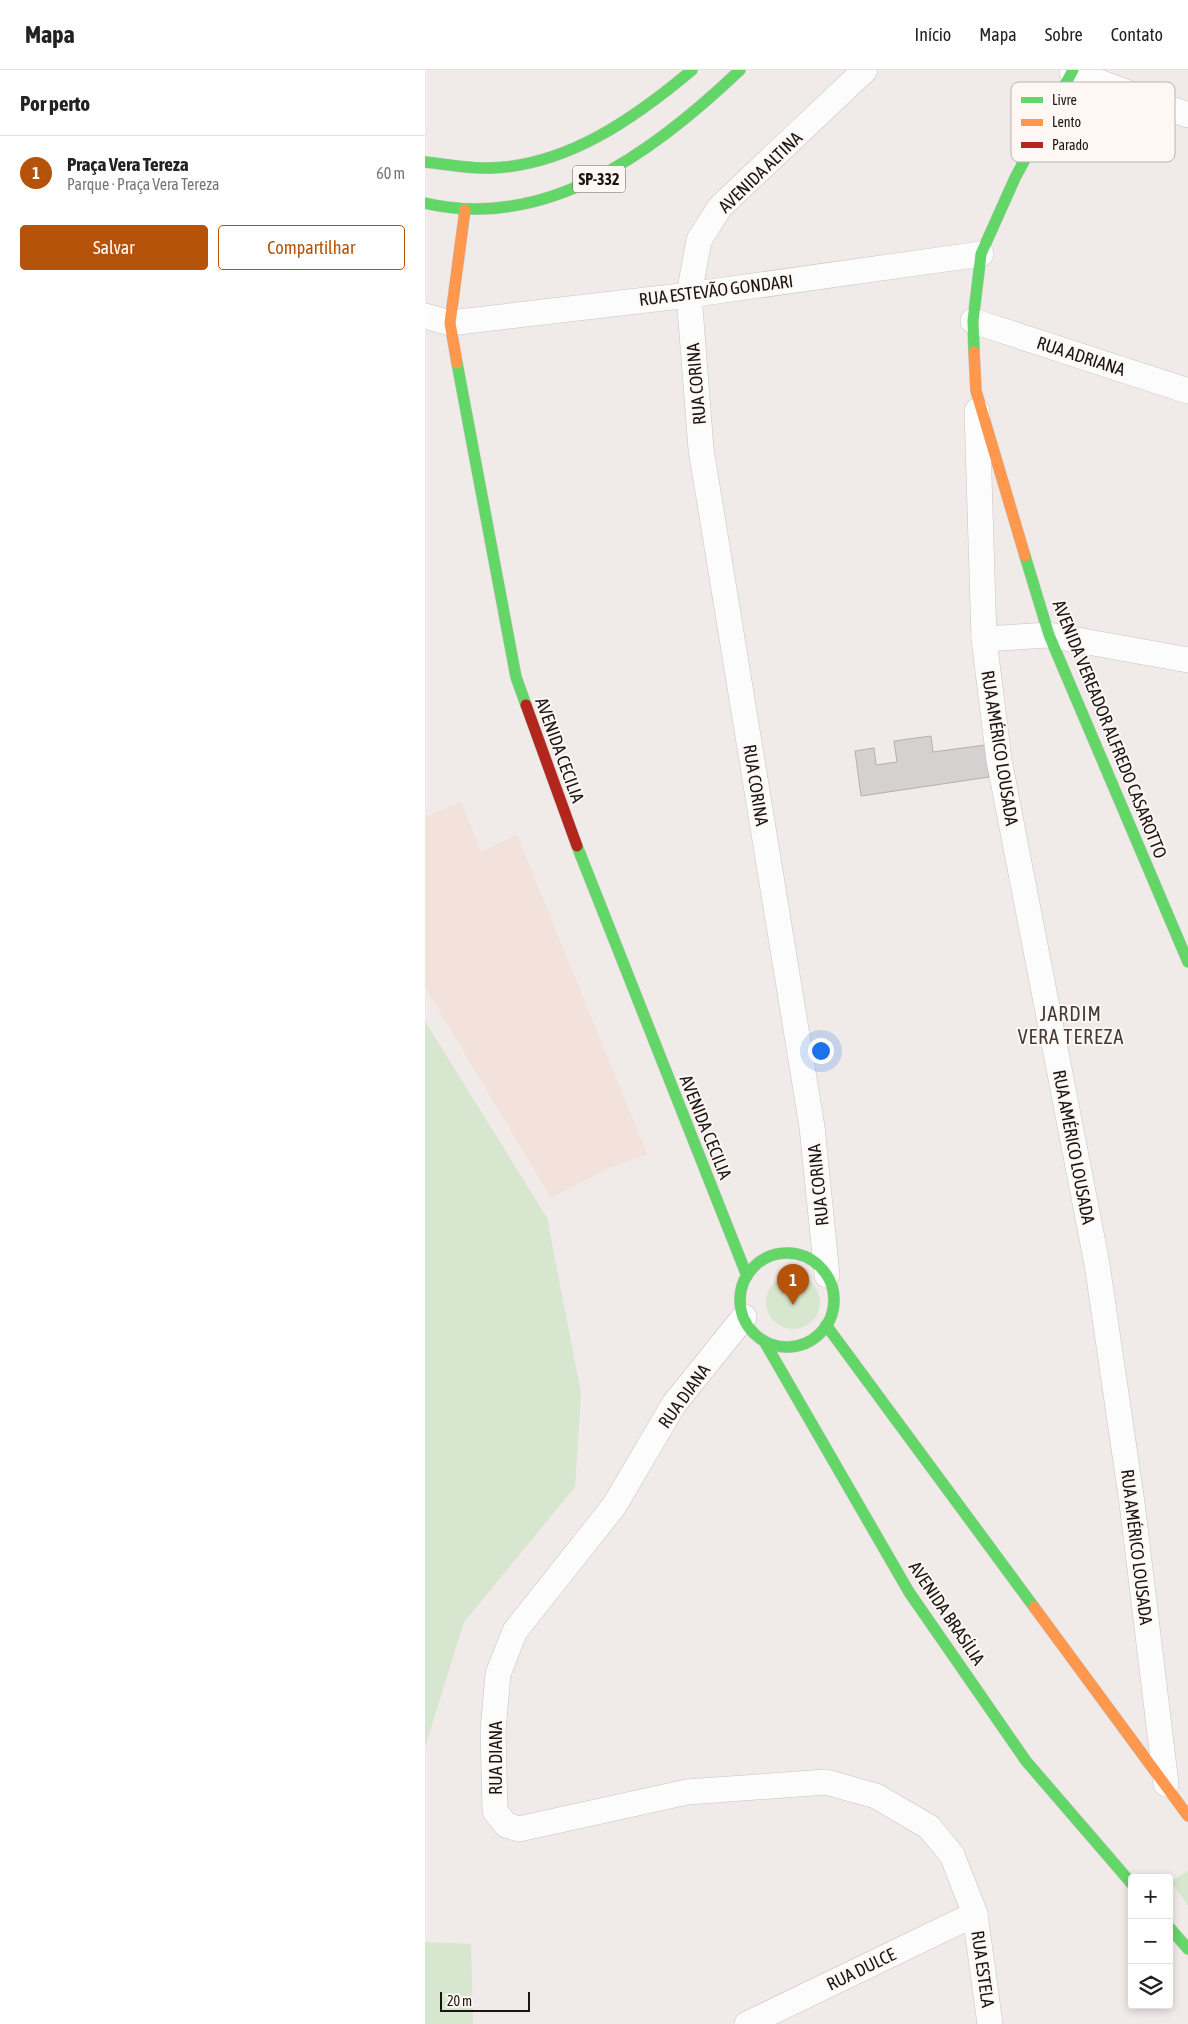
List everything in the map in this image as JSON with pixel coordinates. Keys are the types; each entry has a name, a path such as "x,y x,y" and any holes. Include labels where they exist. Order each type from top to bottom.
{"street":[{"name":"SP-332","path":"425,162 491,168 528,162 561,152 626,121 663,96 692,70"},
{"name":"SP-332","path":"425,203 465,210 537,200 596,180 649,150 713,97 740,70"},
{"name":"AVENIDA ALTINA","path":"689,294 699,240 720,207 865,70"},
{"path":"1073,71 1102,82"},
{"name":"AVENIDA VEREADOR ALFREDO CASAROTTO","path":"1067,82 1073,71"},
{"path":"1175,110 1188,115"},
{"name":"AVENIDA VEREADOR ALFREDO CASAROTTO","path":"1024,162 981,254 973,321 976,390 1049,635 1179,922 1188,962"},
{"name":"AVENIDA CECILIA","path":"465,210 450,322 516,677 559,802 747,1276"},
{"name":"RUA ESTEVÃO GONDARI","path":"450,322 689,294 981,254"},
{"name":"RUA CORINA","path":"689,294 701,449 812,1127 827,1275"},
{"path":"425,316 450,322"},
{"name":"RUA ADRIANA","path":"973,321 1188,391"},
{"name":"RUA AMÉRICO LOUSADA","path":"976,390 984,639 999,760 1097,1264 1132,1502 1166,1784"},
{"path":"984,639 1049,635 1188,660"},
{"path":"786,1253 802,1255 816,1263 827,1275 833,1291 833,1309 826,1325 817,1336 805,1343 791,1347 777,1346 764,1341 752,1331 743,1317 740,1302 742,1286 747,1276 757,1264 771,1256 786,1253"},
{"name":"RUA DIANA","path":"743,1317 674,1404 615,1506 515,1632 498,1674 493,1731 495,1811 506,1825 519,1829 687,1792 827,1782 876,1796 929,1827 952,1854 975,1914"},
{"path":"826,1325 1188,1816"},
{"name":"AVENIDA BRASÍLIA","path":"764,1341 909,1592 1026,1760 1128,1879"},
{"name":"RUA DULCE","path":"747,2024 975,1914"},
{"name":"RUA ESTELA","path":"975,1914 990,2024"},
{"path":"1173,1932 1188,1949"}],"shaded area":[{"path":"461,802 481,852 517,835 647,1154 607,1169 551,1198 425,987 425,817"}],"green space":[{"path":"425,1021 547,1218 581,1393 575,1487 464,1622 425,1747"},
{"path":"788,1275 798,1275 808,1279 816,1287 820,1302 816,1317 808,1325 798,1329 788,1329 778,1325 770,1317 766,1307 766,1297 770,1287 778,1279"},
{"path":"1188,1871 1188,1906 1173,1884 1173,1880"},
{"path":"425,1942 471,1944 473,2024 425,2024"}],"building":[{"path":"931,736 933,752 985,745 989,777 861,796 855,751 874,748 876,765 897,762 894,741"}],"traffic: fast":[{"path":"425,162 490,168 546,159 573,149 623,122 692,70"},
{"path":"425,203 470,209 514,206 557,195 597,177 636,155 673,129 740,70"},
{"path":"1067,82 1073,70"},
{"path":"974,352 973,321 981,254 1024,162"},
{"path":"457,363 516,677 526,705"},
{"path":"1025,556 1049,635 1188,962"},
{"path":"577,846 747,1276"},
{"path":"787,1253 805,1257 820,1267 830,1282 834,1300 830,1318 820,1333 805,1343 787,1347 769,1343 754,1333 744,1318 740,1300 744,1282 754,1267 769,1257 787,1253"},
{"path":"826,1325 1034,1607"},
{"path":"764,1341 909,1592 1026,1761 1128,1879"},
{"path":"1173,1932 1188,1949"}],"traffic: slow":[{"path":"457,363 450,323 465,210"},
{"path":"974,352 976,391 1025,556"},
{"path":"1034,1607 1188,1816"}],"traffic: jam":[{"path":"526,705 577,846"}],"place":[{"name":"Praça Vera Tereza","path":"793,1305"}],"district":[{"name":"JARDIM VERA TEREZA","path":"1071,1024"}]}
